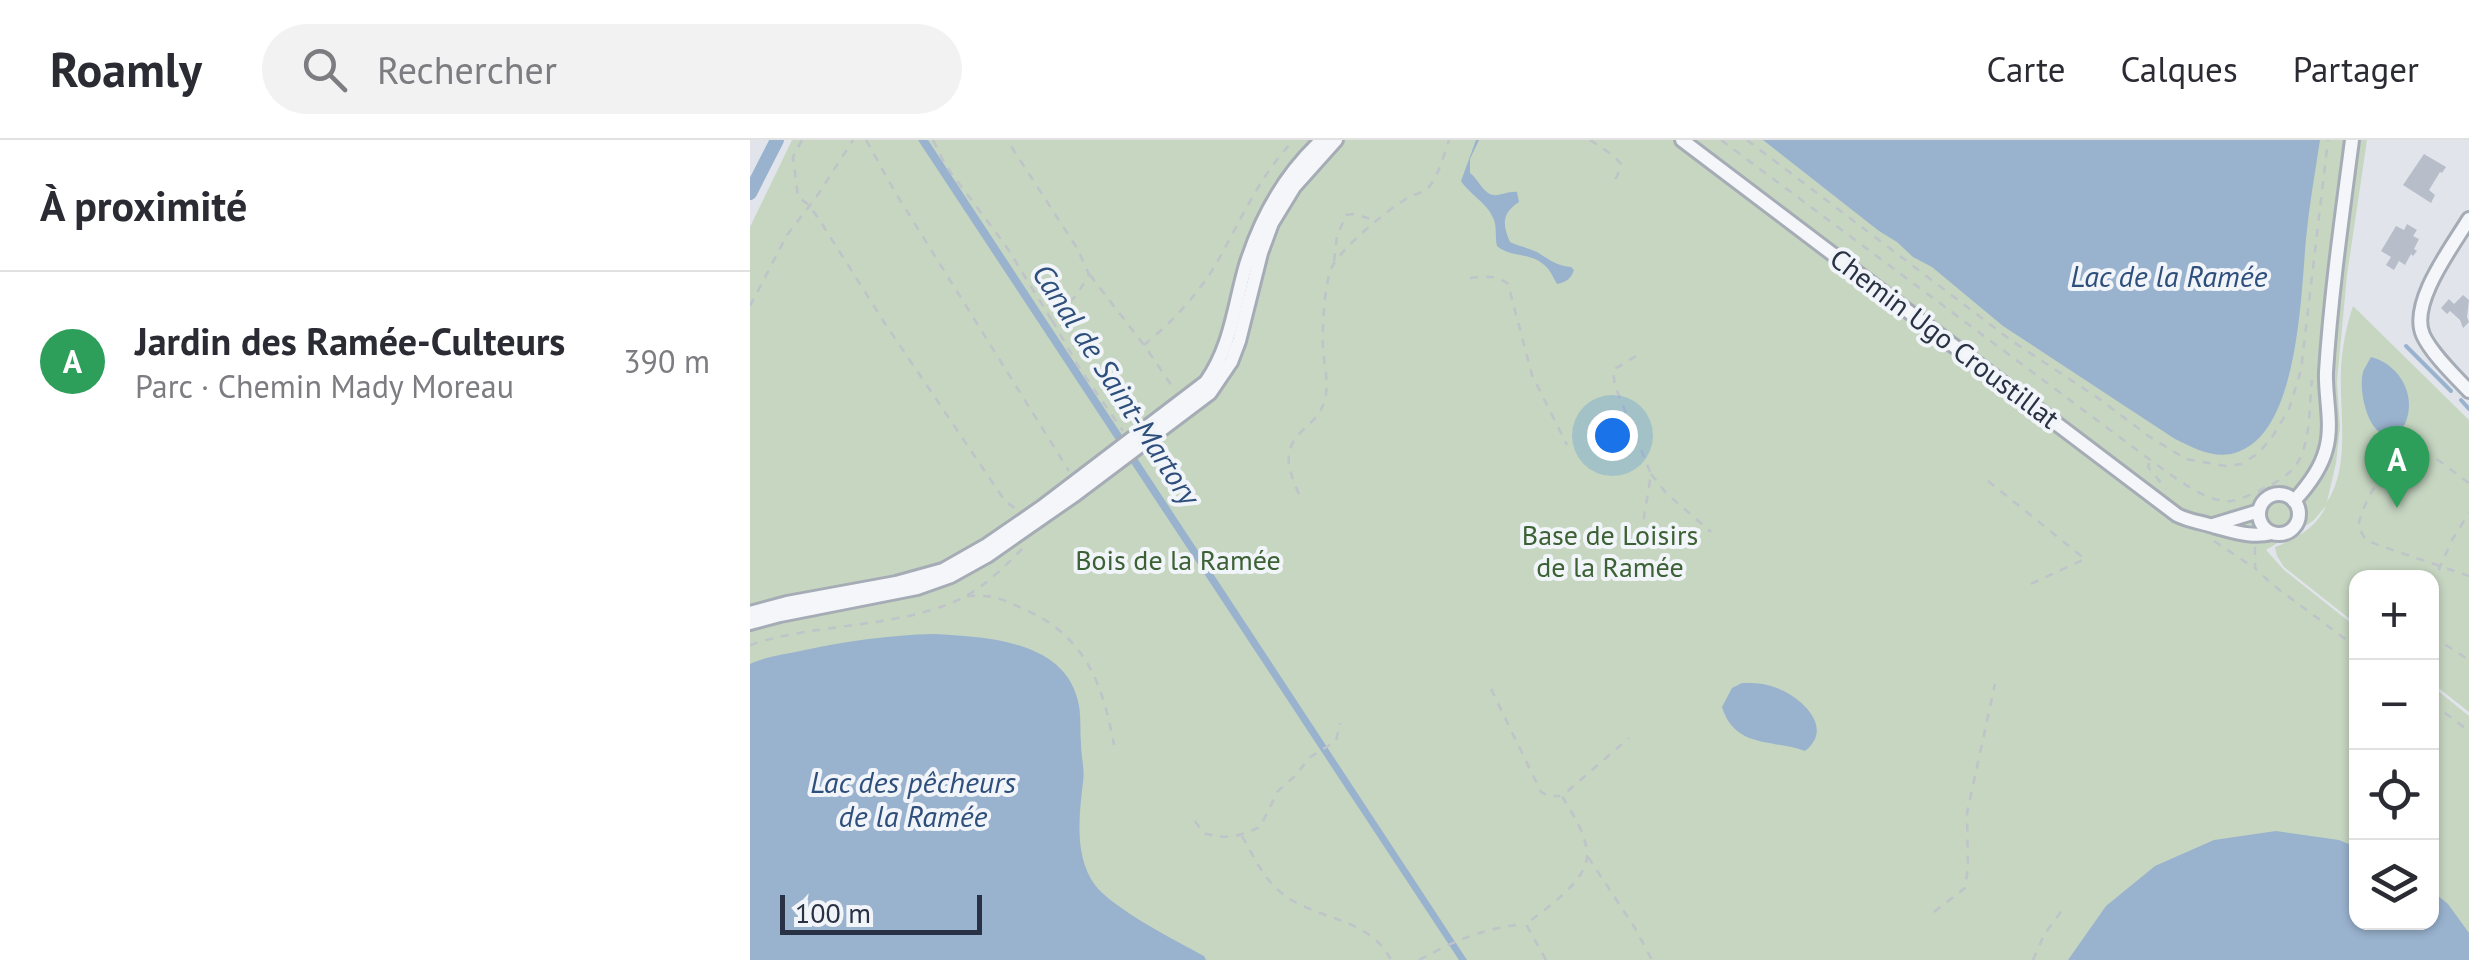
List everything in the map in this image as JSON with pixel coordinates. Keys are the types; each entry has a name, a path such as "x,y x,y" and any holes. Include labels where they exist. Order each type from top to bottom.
{"street":[{"path":"750,623 936,582 988,556 1119,456 1206,382 1230,336 1246,267 1266,215 1294,169 1322,140"},
{"path":"1133,443 1210,392 1223,375 1239,341 1260,253 1272,224 1294,186 1336,140"},
{"name":"Chemin Ugo Croustillat","path":"1682,140 2177,515 2211,532 2256,536 2272,533"},
{"path":"2294,501 2320,466 2327,448 2326,376 2355,140"},
{"path":"2469,219 2424,294 2419,316 2428,343 2469,391"},
{"path":"750,614 943,570 1119,456"},
{"path":"2268,492 2294,501 2299,516 2293,528 2272,533 2262,524 2260,511 2268,492"},
{"path":"2211,532 2260,511"}],"path":[{"path":"802,140 793,157 798,197 809,205 1005,501 1025,519"},
{"path":"750,306 787,235 852,141 842,140"},
{"path":"866,140 1076,483"},
{"path":"934,140 946,166 1006,246 1080,370 1133,443"},
{"path":"1007,140 1089,274 1144,344 1182,402"},
{"path":"1144,344 1191,300 1262,182 1294,140"},
{"path":"1333,264 1375,221 1410,196 1426,190 1448,140"},
{"path":"1590,140 1621,164 1617,177 1608,184"},
{"path":"1721,140 2183,483 2209,496 2228,502 2268,492 2288,474 2299,461 2306,435 2311,383"},
{"path":"1747,140 2012,342 2150,437 2186,458 2226,466 2242,464 2271,439 2289,408 2297,383 2328,140"},
{"path":"1300,494 1288,470 1287,458 1300,433 1318,416 1325,402 1324,318 1327,279 1337,236 1346,216 1354,214 1375,221"},
{"path":"1051,319 1077,295 1089,274"},
{"path":"1470,278 1491,276 1508,284 1532,375 1567,445"},
{"path":"1636,356 1613,370 1615,386 1651,474 1666,494 1710,532"},
{"path":"2469,484 2421,449 2406,446 2394,450 2360,514 2358,527 2366,540 2469,576"},
{"path":"1640,542 1651,474"},
{"path":"1988,480 2085,559 2024,587"},
{"path":"2439,572 2469,513"},
{"path":"2211,532 2272,585 2349,642"},
{"path":"2255,568 2256,536"},
{"path":"965,596 992,595 1040,616 1074,642 1093,671 1107,706 1114,746"},
{"path":"2439,641 2469,660"},
{"path":"1934,912 1965,888 1967,812 1996,684"},
{"path":"1491,689 1541,792 1550,796 1562,796 1629,738"},
{"path":"2439,708 2469,732"},
{"path":"1194,821 1203,833 1234,838 1260,827 1278,790 1309,758 1336,741 1340,723"},
{"path":"1562,796 1580,826 1588,856 1636,928 1652,960"},
{"path":"1241,835 1262,873 1283,894 1311,911 1370,933 1392,960"},
{"path":"1419,960 1462,937 1526,924 1579,878 1588,856"},
{"path":"2033,960 2044,934 2063,909"},
{"path":"1526,924 1546,960"}],"green space":[{"name":"Base de Loisirs de la Ramée","path":"792,140 2367,140 2347,275 2337,382 2340,427 2327,502 2339,472 2342,361 2353,306 2469,420 2469,712 2439,688 2439,570 2349,570 2349,618 2284,567 2275,547 2305,531 2326,506 2313,521 2266,550 2284,570 2349,621 2349,930 2439,930 2439,692 2469,716 2469,960 750,960 750,227"}],"water":[{"path":"918,140 928,140 1467,960 1459,960"},
{"path":"1476,140 1470,173 1489,194 1517,192 1519,202 1505,219 1510,242 1571,267 1574,270 1566,281 1557,284 1538,260 1497,246 1491,214 1461,181"},
{"name":"Lac de la Ramée","path":"1763,140 2320,140 2293,356 2274,416 2260,437 2231,454 2207,452 2175,439 2003,326 1932,267 1913,257"},
{"path":"2371,357 2393,369 2406,388 2409,411 2399,434 2378,431 2366,410 2362,378"},
{"name":"Lac des pêcheurs de la Ramée","path":"934,634 1022,646 1059,667 1072,684 1079,706 1084,772 1080,835 1088,874 1116,904 1206,960 750,960 750,664 853,641"},
{"path":"1742,683 1774,687 1803,704 1815,722 1814,742 1805,751 1756,740 1736,730 1722,707 1732,688"},
{"path":"2276,831 2349,844 2349,930 2439,930 2439,897 2469,933 2469,960 2068,960 2106,906 2155,866 2214,840"}],"building":[{"path":"2424,154 2446,167 2429,190 2435,195 2431,203 2403,185"},
{"path":"2407,224 2417,230 2413,236 2419,239 2414,249 2417,251 2405,265 2399,261 2394,270 2386,265 2391,257 2381,251 2396,226 2404,230"},
{"path":"2463,295 2469,300 2469,322 2463,328 2460,320 2441,308 2449,299 2454,304"}],"waterway":[{"path":"750,193 777,140"},
{"path":"2406,346 2451,391"},
{"path":"2461,400 2469,409"}],"place":[{"name":"Jardin des Ramée-Culteurs","path":"2397,508"}],"water label":[{"name":"Canal de Saint-Martory","path":"1117,384"}],"park label":[{"name":"Bois de la Ramée","path":"1178,559"}]}
